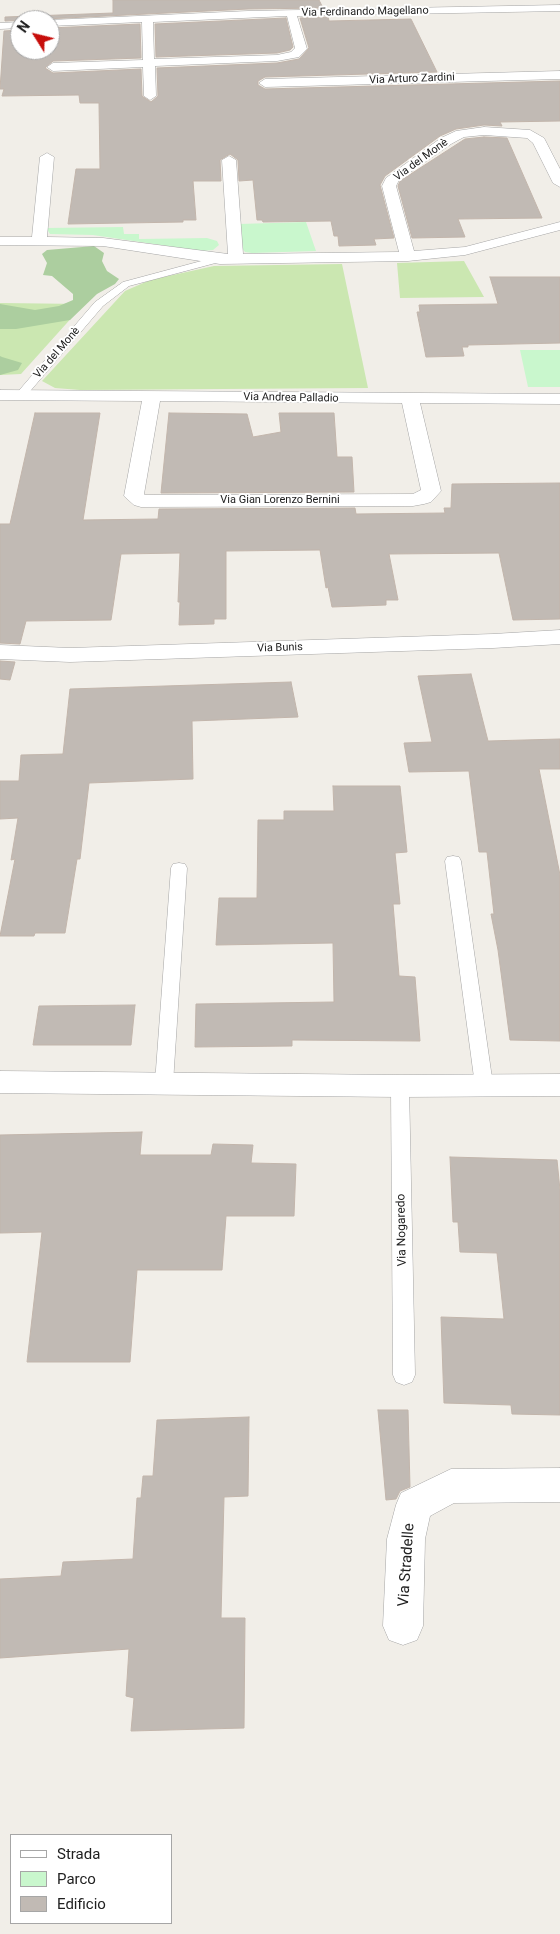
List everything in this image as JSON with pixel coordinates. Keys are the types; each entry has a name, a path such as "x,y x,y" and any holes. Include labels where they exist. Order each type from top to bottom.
{"street":[{"name":"Via Ferdinando Magellano","path":"60,23 291,14 560,8"},
{"name":"Via Ferdinando Magellano","path":"53,67 277,58 296,55 301,49 291,14"},
{"path":"147,19 150,96"},
{"name":"Via Arturo Zardini","path":"386,75 560,69"},
{"name":"Via Arturo Zardini","path":"265,83 560,75"},
{"name":"Via del Monè","path":"408,256 389,186 392,178 446,140 460,134 484,131 530,134 539,142 560,183"},
{"path":"39,241 47,157"},
{"path":"229,160 236,259"},
{"name":"Via del Monè","path":"0,241 102,242 220,259 408,256 465,251 560,226"},
{"path":"0,395 22,394"},
{"name":"Via Andrea Palladio","path":"22,394 560,399"},
{"name":"Via Gian Lorenzo Bernini","path":"152,396 134,496 141,500 413,500 424,498 431,490 410,399"},
{"name":"Via Bunis","path":"0,652 70,655 493,641 560,637"},
{"path":"0,1082 400,1086 560,1085"},
{"name":"Via Stradelle","path":"403,1626 406,1539 414,1505 451,1486 560,1485"}],"lane":[{"name":"Via del Monè","path":"22,394 99,304 126,284 220,259"},
{"path":"453,861 484,1085"},
{"path":"164,1083 179,868"},
{"name":"Via Nogaredo","path":"400,1086 404,1375"}],"green space":[{"path":"306,222 316,251 252,253 245,252 241,247 239,224"},
{"path":"123,227 124,234 139,234 139,239 207,238 217,241 219,245 213,250 201,251 93,235 50,234 46,228"},
{"path":"94,246 104,253 102,261 107,271 119,279 115,284 97,294 70,320 16,329 0,329 0,304 35,310 59,306 73,300 73,294 52,276 43,275 47,263 42,254 47,250"},
{"path":"464,261 484,297 400,298 397,263"},
{"path":"342,264 368,388 80,390 55,388 42,381 125,291 150,280 214,266"},
{"path":"0,303 84,304 21,374 0,375"},
{"path":"520,350 560,350 560,387 528,387"},
{"path":"0,356 22,363 18,370 0,375"}],"building":[{"path":"113,0 319,0 323,8 248,9 60,18 60,15 113,13"},
{"path":"5,17 10,17 10,21 5,21"},
{"path":"328,17 329,21 411,19 437,72 265,77 258,81 258,85 265,89 560,81 560,121 500,122 502,126 484,125 456,129 440,136 385,176 380,185 394,238 374,239 376,245 339,246 338,236 334,236 331,221 263,222 262,220 257,220 253,180 239,181 238,160 230,154 220,160 221,181 193,181 196,220 183,220 183,222 68,224 76,169 100,169 99,103 80,103 79,95 2,96 4,89 0,89 4,31 10,31 10,60 60,60 60,28 140,24 141,58 53,61 45,68 53,73 141,69 142,96 151,102 158,96 157,68 277,63 299,59 309,48 300,18"},
{"path":"286,18 293,47 290,50 277,53 156,57 155,24"},
{"path":"484,137 507,138 542,218 458,219 465,237 412,238 398,186 400,181 465,139"},
{"path":"490,277 560,277 560,343 468,345 468,347 462,347 464,356 426,357 417,312 420,312 419,305 498,304"},
{"path":"35,413 100,413 83,520 158,519 159,509 355,508 356,514 445,513 444,508 451,508 452,484 560,483 560,619 513,620 499,553 389,554 398,600 386,600 386,605 332,607 328,587 326,588 320,550 226,551 226,619 214,619 214,624 179,625 180,553 121,554 111,620 26,621 20,644 0,643 0,524 10,524"},
{"path":"169,413 247,414 253,437 281,432 279,413 334,413 337,457 352,457 354,492 161,493"},
{"path":"0,661 15,662 10,680 0,679"},
{"path":"471,674 488,741 560,739 560,769 539,769 560,875 560,1041 510,1040 498,950 491,914 494,914 487,852 479,852 469,771 409,772 404,743 432,742 418,676"},
{"path":"291,682 298,717 192,721 193,779 89,783 80,859 77,859 65,933 35,933 34,936 0,936 15,859 11,860 18,818 0,819 0,781 19,781 21,755 63,754 70,689"},
{"path":"333,786 400,786 407,852 395,853 400,904 393,904 399,976 415,977 420,1041 292,1040 292,1046 195,1047 196,1004 334,1002 333,943 216,945 219,898 257,898 258,820 284,820 284,811 334,811"},
{"path":"135,1005 131,1045 33,1045 39,1006"},
{"path":"142,1132 140,1155 211,1155 213,1144 253,1145 251,1163 296,1164 294,1216 226,1216 222,1270 137,1270 130,1362 27,1362 42,1232 0,1233 0,1135"},
{"path":"450,1157 557,1160 560,1190 560,1415 512,1414 511,1405 444,1403 441,1317 504,1319 497,1253 460,1252 458,1222 453,1222"},
{"path":"378,1410 408,1410 410,1487 400,1491 396,1499 386,1500"},
{"path":"249,1417 248,1496 224,1497 221,1618 245,1618 244,1728 131,1731 134,1698 126,1696 129,1649 0,1658 0,1579 61,1576 63,1562 133,1559 137,1498 141,1498 143,1476 153,1476 157,1420"}]}
